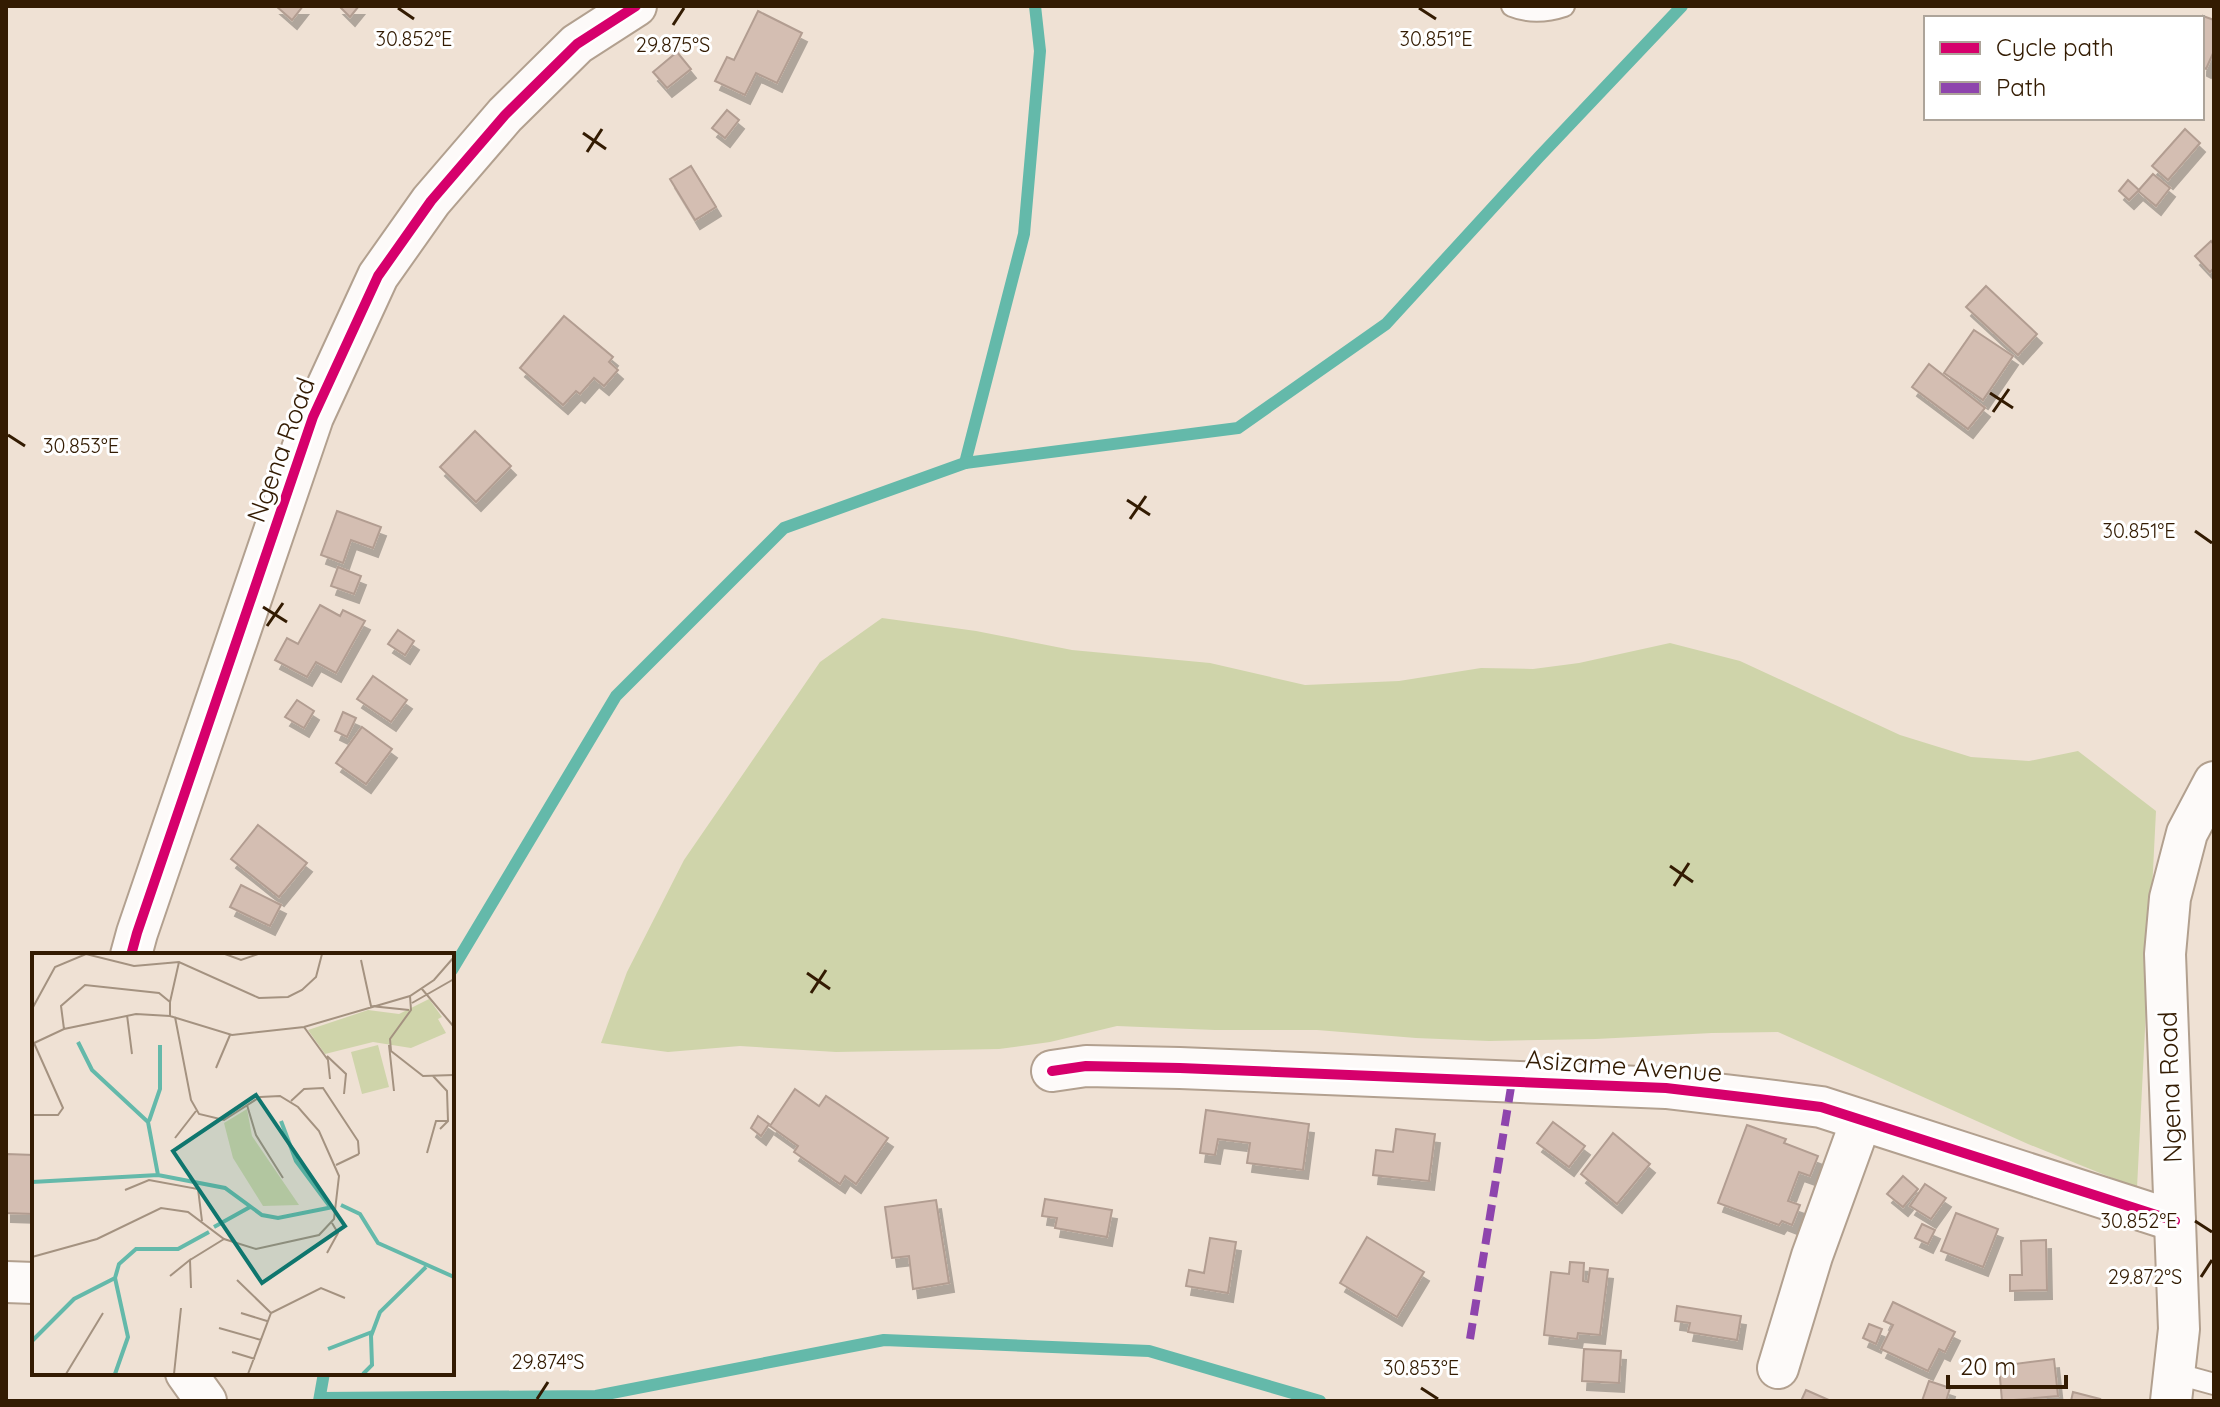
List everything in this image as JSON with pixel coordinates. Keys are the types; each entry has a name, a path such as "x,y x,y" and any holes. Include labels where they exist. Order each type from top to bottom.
{"street":[{"name":"Ngena Road","path":"132,953 313,417 378,276 431,201 505,115 577,44 636,6"},
{"name":"Ngena Road","path":"2172,1387 2179,1329 2165,954 2170,898 2187,833 2214,782"},
{"name":"Asizame Avenue","path":"1052,1071 1086,1066 1180,1068 1666,1088 1821,1107 2175,1221"},
{"path":"1778,1368 1812,1256 1861,1121"},
{"path":"6,1282 32,1283"},
{"path":"187,1375 206,1401"}],"lane":[{"path":"1512,6 1523,10 1549,11 1564,6"},
{"path":"2172,1387 2214,1384"}],"green space":[{"path":"882,618 976,631 1072,650 1210,663 1305,685 1399,681 1481,668 1533,669 1579,663 1670,643 1740,661 1900,735 1971,757 2029,761 2078,751 2156,811 2137,1188 2028,1144 1778,1032 1489,1041 1317,1030 1117,1026 1050,1042 999,1049 836,1052 740,1046 668,1052 601,1043 627,972 684,860 820,662"}],"building":[{"path":"276,6 303,6 292,20"},
{"path":"339,6 359,6 350,17"},
{"path":"758,11 802,33 777,83 756,73 745,95 715,81 727,57 734,60"},
{"path":"2204,16 2214,20 2214,51 2206,69"},
{"path":"677,52 691,69 667,88 653,72"},
{"path":"727,110 739,120 725,138 712,128"},
{"path":"2185,129 2200,143 2168,180 2152,166"},
{"path":"691,166 716,207 695,220 670,179"},
{"path":"2153,174 2170,188 2156,206 2138,191"},
{"path":"2128,180 2139,190 2129,200 2119,191"},
{"path":"2211,241 2214,245 2214,268 2210,272 2195,256"},
{"path":"1986,286 2037,334 2018,355 1966,307"},
{"path":"564,316 613,357 609,362 618,370 604,386 594,378 580,394 576,391 563,405 520,368"},
{"path":"1974,330 2013,356 1983,400 1944,373"},
{"path":"1929,364 1985,408 1968,429 1912,387"},
{"path":"475,431 511,466 476,502 440,467"},
{"path":"337,511 381,527 373,548 351,540 343,563 321,555"},
{"path":"338,567 361,576 354,594 331,586"},
{"path":"320,605 340,616 343,610 365,621 336,673 316,662 307,677 275,660 287,638 298,644"},
{"path":"398,630 414,641 405,655 388,644"},
{"path":"373,676 407,700 391,722 357,699"},
{"path":"297,700 314,711 304,728 285,717"},
{"path":"343,712 356,718 347,737 335,731"},
{"path":"362,727 392,749 366,784 336,763"},
{"path":"258,825 307,863 279,897 231,859"},
{"path":"241,885 281,905 270,926 230,907"},
{"path":"795,1089 819,1106 826,1096 888,1138 856,1184 845,1176 840,1184 794,1152 798,1146 770,1126"},
{"path":"1206,1110 1309,1124 1303,1170 1247,1163 1250,1143 1218,1139 1215,1155 1200,1153"},
{"path":"758,1116 769,1124 761,1136 751,1128"},
{"path":"1553,1122 1585,1146 1569,1167 1537,1143"},
{"path":"1747,1125 1786,1139 1784,1143 1818,1156 1810,1176 1799,1172 1788,1201 1800,1205 1792,1225 1782,1221 1779,1225 1718,1203"},
{"path":"1396,1129 1435,1134 1429,1181 1373,1175 1376,1150 1393,1152"},
{"path":"1613,1133 1650,1164 1617,1204 1581,1174"},
{"path":"6,1154 32,1155 32,1214 6,1213"},
{"path":"1903,1176 1918,1189 1903,1207 1887,1194"},
{"path":"1925,1184 1946,1198 1931,1219 1910,1206"},
{"path":"1045,1199 1112,1210 1107,1237 1055,1228 1057,1218 1042,1216"},
{"path":"936,1200 949,1283 913,1289 909,1256 892,1258 885,1207"},
{"path":"1956,1213 1998,1229 1983,1267 1941,1251"},
{"path":"1922,1224 1935,1230 1928,1244 1915,1238"},
{"path":"1367,1237 1424,1272 1397,1317 1340,1283"},
{"path":"1210,1238 1236,1242 1228,1293 1186,1286 1189,1270 1204,1273"},
{"path":"2046,1240 2047,1290 2010,1291 2010,1275 2022,1275 2021,1241"},
{"path":"1570,1262 1584,1263 1583,1281 1588,1282 1590,1268 1608,1270 1600,1335 1578,1333 1577,1339 1544,1335 1551,1272 1569,1274"},
{"path":"1893,1302 1955,1332 1945,1352 1939,1349 1928,1371 1881,1349 1893,1325 1884,1321"},
{"path":"1677,1306 1741,1316 1737,1340 1688,1332 1690,1323 1675,1321"},
{"path":"1869,1324 1882,1329 1876,1344 1863,1338"},
{"path":"1584,1349 1621,1351 1619,1383 1582,1381"},
{"path":"2054,1359 2058,1396 2002,1401 1999,1366"},
{"path":"1929,1381 1950,1388 1946,1401 1922,1401"},
{"path":"1806,1390 1831,1401 1801,1401"},
{"path":"2073,1392 2100,1399 2071,1401"}],"waterway":[{"path":"965,463 1024,234 1040,51 1035,6"},
{"path":"454,967 616,696 784,528 965,463 1238,428 1386,324 1682,6"},
{"path":"320,1398 596,1396 884,1340 1149,1351 1320,1401"},
{"path":"319,1401 324,1375"}],"marked path":[{"path":"1470,1339 1512,1081"}],"cycle path":[{"path":"132,953 313,417 378,276 431,201 505,115 577,44 636,6"},
{"path":"1052,1071 1086,1066 1180,1068 1666,1088 1821,1107 2175,1221"}]}
